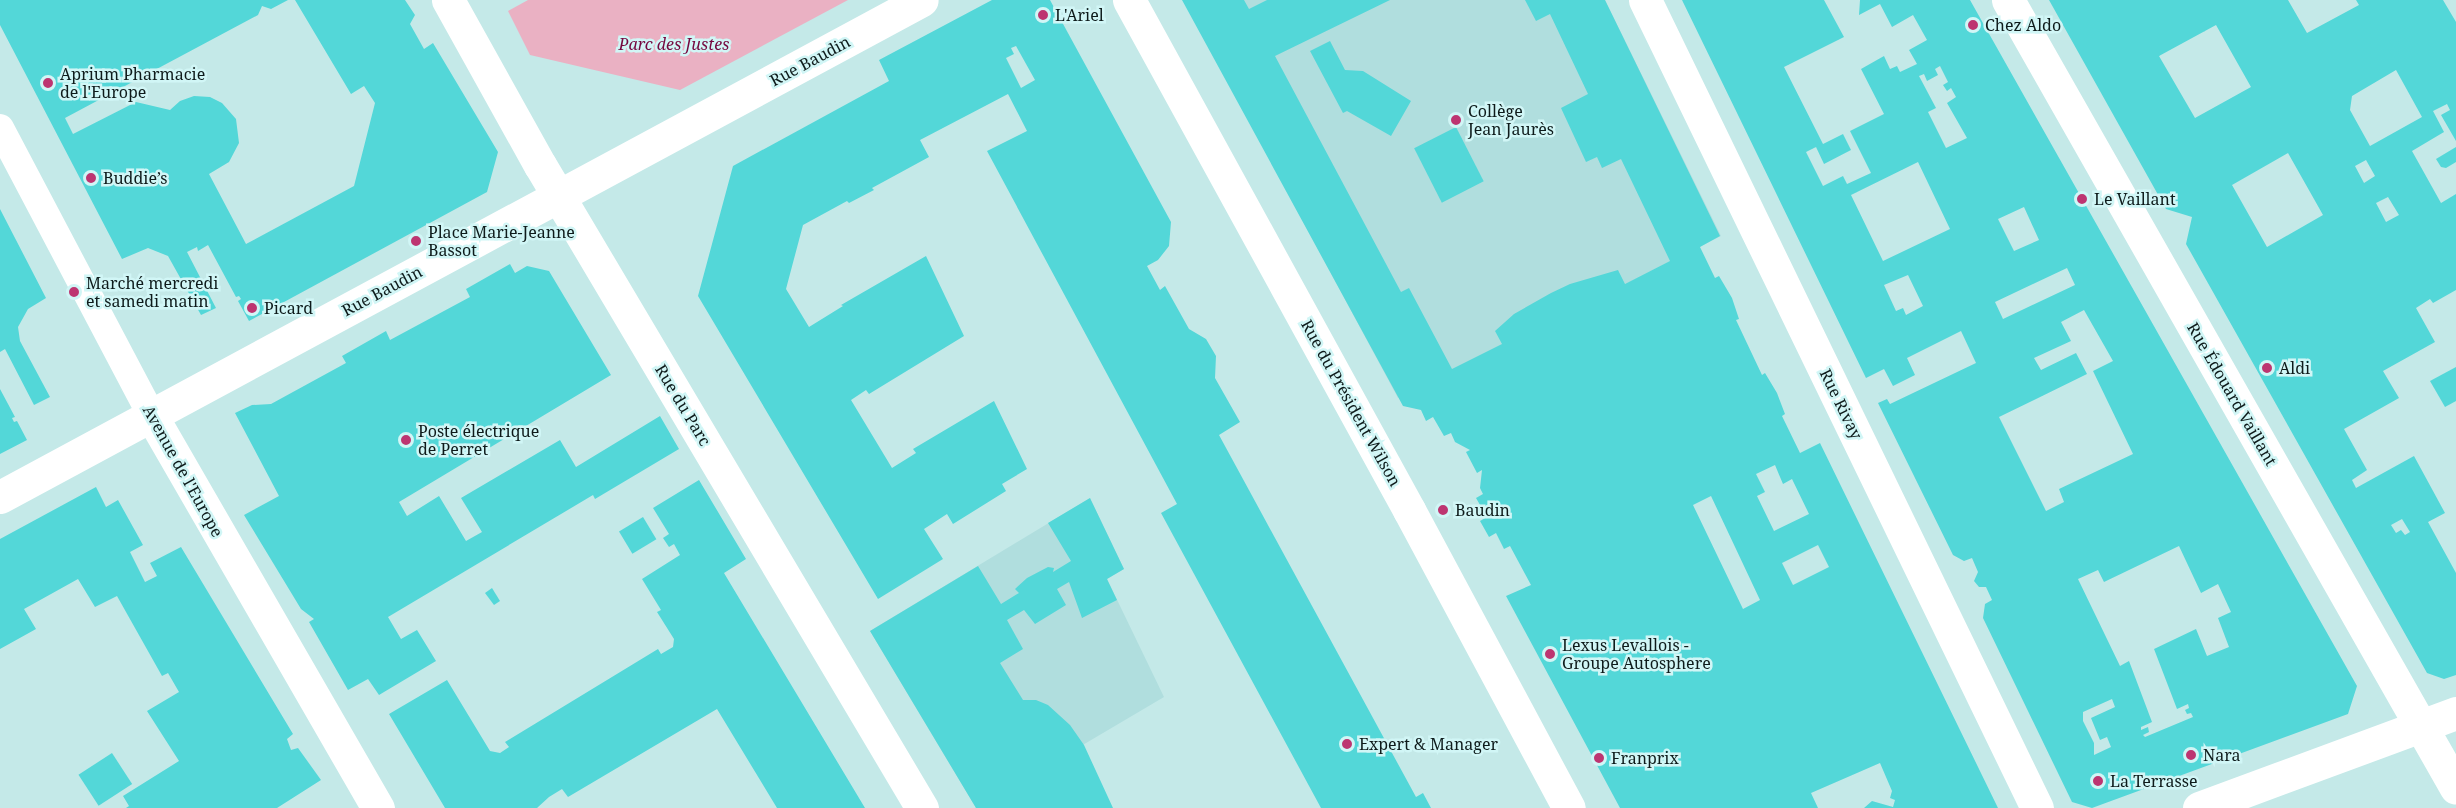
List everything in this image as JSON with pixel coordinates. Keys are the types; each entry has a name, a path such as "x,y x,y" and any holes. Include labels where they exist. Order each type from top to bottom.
{"street":[{"name":"Rue du Parc","path":"448,0 559,197 922,808"},
{"name":"Rue Baudin","path":"0,497 922,0"},
{"name":"Rue du Président Wilson","path":"1129,0 1409,510 1569,808"},
{"name":"Rue Rivay","path":"1645,0 2037,808"},
{"name":"Rue Édouard Vaillant","path":"2008,0 2456,788"},
{"name":"Avenue de l'Europe","path":"0,128 151,415 378,808"},
{"path":"2199,808 2456,713"}],"shaded area":[{"name":"Collège Jean Jaurès","path":"1194,0 1605,0 1721,236 1398,398 1186,4"},
{"path":"1090,498 1124,569 1107,579 1164,697 976,808 870,631"}],"green space":[{"name":"Parc des Justes","path":"528,0 848,0 680,90 530,55 508,11"}],"building":[{"path":"0,0 288,0 271,9 262,6 258,15 65,118 73,134 136,102 170,110 180,101 194,96 210,97 222,103 236,119 239,143 229,162 209,174 246,244 354,186 375,103 364,86 351,94 295,0 405,0 415,15 410,24 424,49 433,43 498,152 487,192 249,321 238,301 241,299 239,296 236,297 208,245 198,251 197,247 187,252 216,308 201,315 168,256 148,248 122,259 0,25"},
{"path":"992,0 1050,0 1171,222 1169,246 1158,260 1147,266 1160,290 1165,286 1189,329 1206,339 1216,356 1215,378 1240,422 1219,435 1416,797 1423,793 1431,808 1321,808 1161,513 1177,504 987,151 1027,131 1008,94 920,140 929,157 872,188 874,190 849,203 847,201 803,225 786,289 809,327 843,306 841,305 926,256 964,336 869,394 866,390 851,400 892,468 916,453 913,449 994,401 1027,469 1002,484 1006,491 953,524 947,514 924,529 943,559 878,599 698,296 733,166 889,81 879,60","holes":["1016,46 1035,80 1021,88 1006,58 1014,54 1011,48"]},
{"path":"1182,0 1244,0 1249,9 1267,0 1390,0 1275,56 1401,292 1409,288 1452,369 1502,344 1495,331 1514,314 1551,293 1570,284 1618,270 1625,284 1670,261 1621,159 1602,168 1597,157 1586,162 1561,108 1588,94 1550,14 1536,21 1525,0 1605,0 1720,236 1700,247 1715,278 1719,276 1732,298 1739,319 1736,320 1762,375 1765,373 1777,393 1785,414 1782,416 1800,453 1820,443 1998,808 1864,808 1872,801 1893,807 1895,800 1890,798 1892,791 1880,763 1811,793 1818,808 1620,808 1506,596 1531,585 1510,546 1504,549 1496,533 1489,537 1480,521 1487,517 1476,498 1483,494 1480,488 1482,470 1477,473 1466,452 1470,450 1455,442 1451,433 1444,436 1433,417 1426,421 1421,410 1403,406","holes":["1775,465 1783,484 1792,479 1809,514 1774,531 1757,496 1765,492 1756,474","1711,496 1760,600 1743,609 1693,505","1818,545 1829,567 1793,585 1782,563"]},
{"path":"1682,0 1824,0 1844,37 1784,67 1823,144 1843,134 1851,150 1824,164 1816,147 1806,152 1823,186 1843,176 1847,184 1871,173 1850,131 1884,114 1861,69 1884,56 1890,69 1897,66 1900,72 1917,64 1909,50 1927,40 1913,15 1892,27 1880,4 1859,15 1860,0 1970,0 2357,686 2348,714 2092,808 2072,802 1983,618 1985,604 1992,600 1986,587 1979,587 1974,581 1978,572 1972,558 1964,561 1953,555 1878,403 1887,399 1890,404 1976,363 1961,331 1907,358 1915,375 1893,386 1884,369 1866,378","holes":["1940,66 1948,82 1943,85 1947,91 1951,88 1956,97 1947,103 1967,138 1946,148 1928,112 1936,108 1919,76 1924,74 1927,81 1938,75 1935,69","1918,162 1950,229 1883,261 1851,195","2024,207 2039,240 2014,251 1998,219","2067,268 2075,285 2003,319 1995,302","1908,275 1923,306 1906,315 1903,308 1896,311 1884,285","2084,310 2113,361 2093,371 2133,454 2059,489 2064,502 2046,511 1999,417 2087,374 2076,353 2041,370 2034,358 2071,341 2061,322","2179,546 2201,593 2218,584 2231,612 2218,618 2229,647 2207,656 2196,629 2154,649 2177,709 2188,704 2189,708 2185,710 2193,717 2145,737 2143,735 2149,732 2148,727 2141,730 2141,727 2152,722 2129,661 2120,666 2078,579 2098,570 2104,582","2112,699 2115,707 2091,718 2100,740 2107,737 2111,747 2094,755 2094,743 2083,721 2083,712"]},
{"path":"2049,0 2288,0 2307,33 2359,5 2356,0 2443,0 2456,22 2456,141 2441,115 2450,110 2447,104 2433,111 2444,132 2412,151 2441,203 2456,194 2456,290 2433,303 2430,299 2416,308 2435,342 2383,371 2399,398 2344,429 2367,470 2352,480 2356,488 2414,456 2445,513 2428,522 2456,573 2456,675 2444,679 2427,673 2186,244 2192,217 2166,209","holes":["2216,25 2251,87 2195,118 2159,56","2396,70 2422,117 2370,146 2350,110 2352,96","2288,153 2323,215 2267,247 2232,185","2366,160 2375,176 2364,183 2355,166","2388,197 2399,215 2386,222 2376,203","2402,519 2410,532 2405,535 2401,530 2396,533 2391,525"]},
{"path":"1330,41 1345,70 1363,71 1411,101 1391,136 1347,111 1343,113 1310,51"},
{"path":"1456,127 1484,181 1442,203 1414,148"},
{"path":"2456,147 2456,162 2446,168 2441,167 2436,159"},
{"path":"0,209 46,298 28,309 18,327 20,341 50,397 34,405 5,349 0,352"},
{"path":"510,264 515,273 527,266 549,271 611,375 399,502 407,516 439,496 466,541 482,532 461,498 560,440 576,467 660,416 679,449 595,499 593,495 388,617 401,639 417,630 436,661 379,695 368,679 348,690 309,622 314,619 301,609 244,515 279,496 235,413 252,405 271,404 346,363 342,356 386,331 390,340 470,297 466,289"},
{"path":"2456,367 2456,401 2445,407 2430,381"},
{"path":"0,389 15,417 12,418 14,422 17,421 27,440 0,454"},
{"path":"699,480 746,559 724,573 865,808 777,808 717,709 568,797 562,789 537,808 445,808 389,714 447,680 490,751 500,753 509,747 505,742 658,649 661,654 673,647 674,639 657,612 661,610 642,579 680,555 674,544 669,547 663,538 669,534 653,508"},
{"path":"96,487 106,507 118,500 143,545 130,552 145,582 157,576 150,563 181,547 293,734 287,739 291,750 298,748 321,780 277,808 126,808 129,806 123,796 179,761 147,711 179,692 168,673 162,676 117,596 95,607 78,579 24,609 36,629 0,649 0,539"},
{"path":"1090,498 1124,569 1107,579 1117,600 1082,618 1069,582 1057,589 1066,605 1035,624 1024,610 1007,620 1023,649 1000,663 1023,700 1036,700 1048,705 1070,725 1084,745 1113,808 976,808 870,631 978,566 1001,604 1019,593 1015,589 1027,578 1048,567 1054,568 1053,572 1071,561 1048,523"},
{"path":"643,517 656,539 632,554 619,531"},
{"path":"492,588 500,601 494,605 485,593"},
{"path":"112,753 132,784 99,806 78,775"}],"place":[{"name":"L'Ariel","path":"1043,15"},
{"name":"Chez Aldo","path":"1973,25"},
{"name":"Aprium Pharmacie de l'Europe","path":"48,83"},
{"name":"Collège Jean Jaurès","path":"1456,120"},
{"name":"Buddie’s","path":"91,178"},
{"name":"Le Vaillant","path":"2082,199"},
{"name":"Place Marie-Jeanne Bassot","path":"416,241"},
{"name":"Marché mercredi et samedi matin","path":"74,292"},
{"name":"Picard","path":"252,308"},
{"name":"Aldi","path":"2267,368"},
{"name":"Poste électrique de Perret","path":"406,440"},
{"name":"Baudin","path":"1443,510"},
{"name":"Lexus Levallois - Groupe Autosphere","path":"1550,654"},
{"name":"Expert & Manager","path":"1347,744"},
{"name":"Nara","path":"2191,755"},
{"name":"Franprix","path":"1599,758"},
{"name":"La Terrasse","path":"2098,781"}]}
